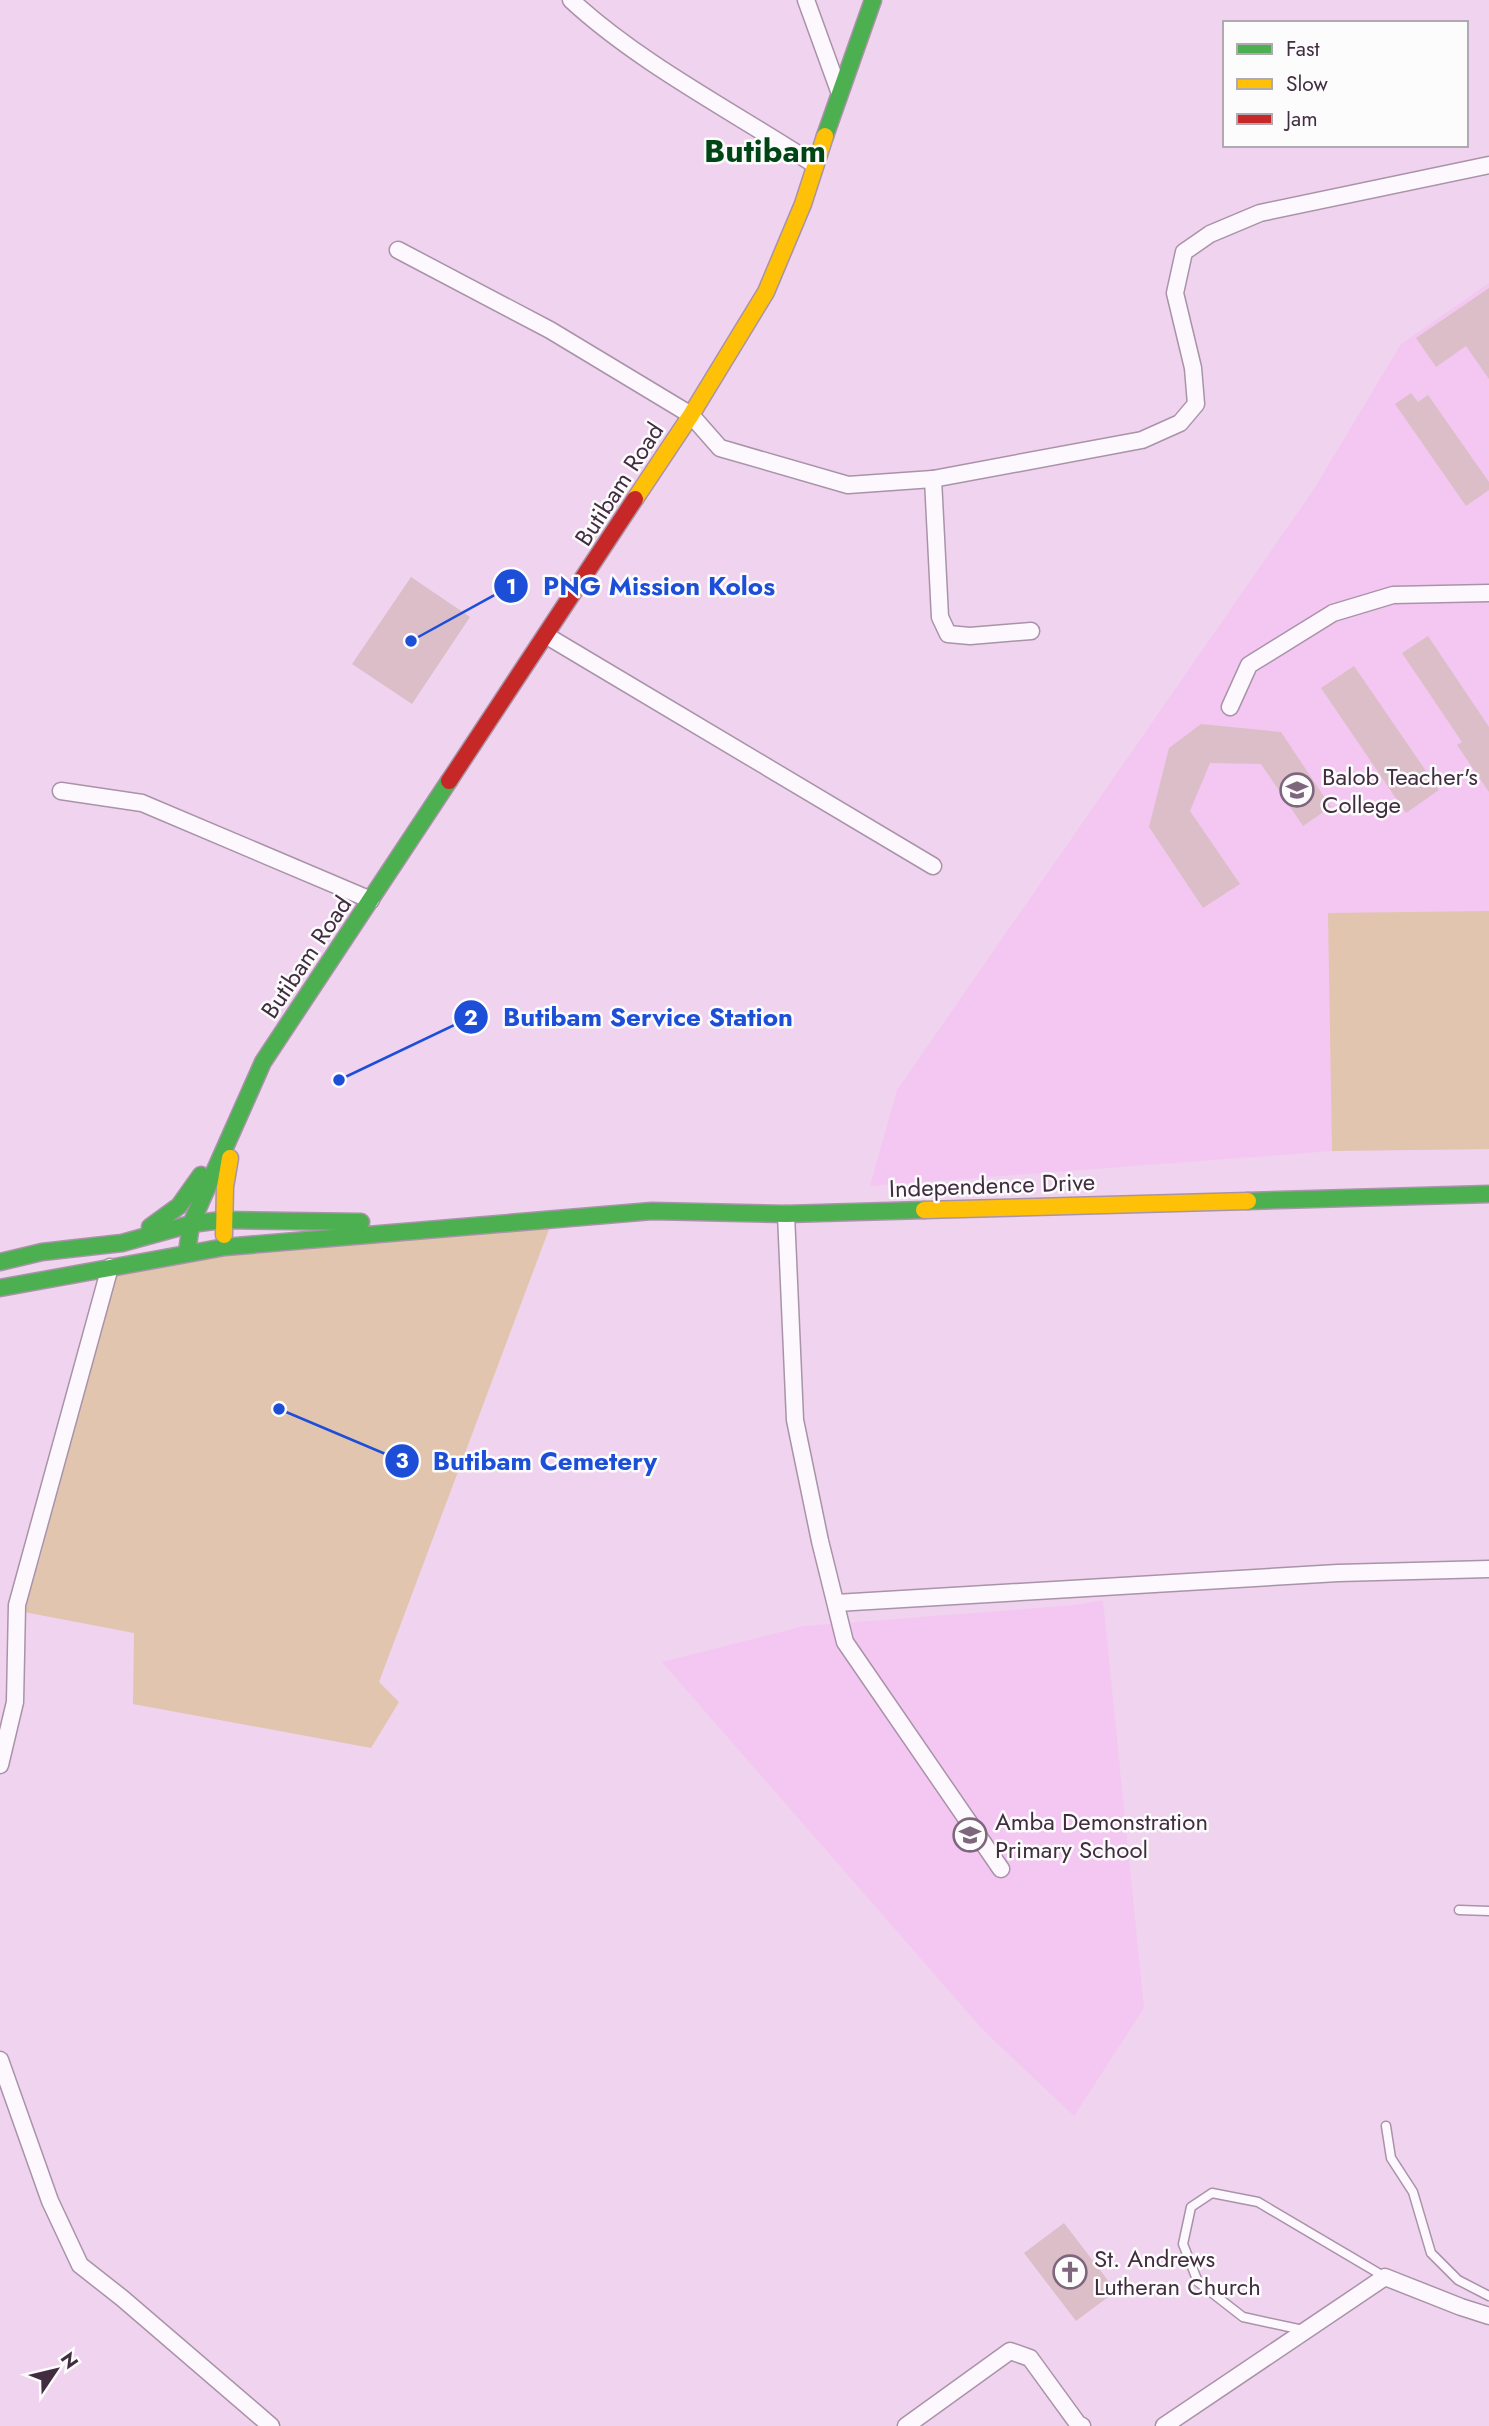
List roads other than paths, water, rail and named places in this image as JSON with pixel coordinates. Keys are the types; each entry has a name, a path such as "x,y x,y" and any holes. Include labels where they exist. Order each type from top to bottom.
{"main road":[{"name":"Butibam Road","path":"187,1252 191,1224 263,1062 547,636 691,415 766,292 803,204 839,91 873,0"},
{"name":"Butibam Road","path":"225,1247 222,1220 231,1152 263,1062"},
{"path":"122,1243 169,1217 191,1193 263,1062"},
{"name":"Independence Drive","path":"498,1223 652,1211 786,1214 1489,1194"},
{"path":"0,1262 42,1252 122,1243 191,1224 222,1220 498,1223"},
{"path":"0,1288 225,1247 498,1223"}],"street":[{"path":"571,0 592,19 688,86 815,165"},
{"path":"806,0 839,91"},
{"path":"398,250 550,330 691,415 720,448 848,485 933,479 1142,440 1180,423 1196,404 1193,368 1175,293 1184,252 1210,234 1260,213 1489,165"},
{"path":"933,479 940,617 948,634 970,636 1031,631"},
{"path":"1230,707 1249,665 1334,613 1393,596 1489,593"},
{"path":"547,636 933,866"},
{"path":"61,791 142,803 371,900"},
{"path":"786,1214 795,1420 820,1541 845,1642 1001,1869"},
{"path":"0,1765 15,1702 17,1605 110,1267"},
{"path":"836,1603 1338,1573 1489,1569"},
{"path":"0,2060 50,2201 80,2265 271,2426"},
{"path":"1164,2426 1385,2277 1489,2316"},
{"path":"906,2426 1010,2351 1030,2358 1082,2426"}],"lane":[{"path":"1459,1910 1489,1911"},
{"path":"1386,2126 1391,2158 1413,2192 1431,2253 1458,2280 1489,2295"},
{"path":"1306,2330 1243,2317 1198,2282 1183,2244 1191,2207 1212,2193 1258,2202 1385,2277"}],"place":[{"name":"PNG Mission Kolos","path":"411,641"},
{"name":"Balob Teacher's College","path":"1297,790"},
{"name":"Butibam Service Station","path":"339,1080"},
{"name":"Butibam Cemetery","path":"279,1409"},
{"name":"Amba Demonstration Primary School","path":"970,1835"},
{"name":"St. Andrews Lutheran Church","path":"1070,2272"}],"district":[{"name":"Butibam","path":"765,151"}]}
